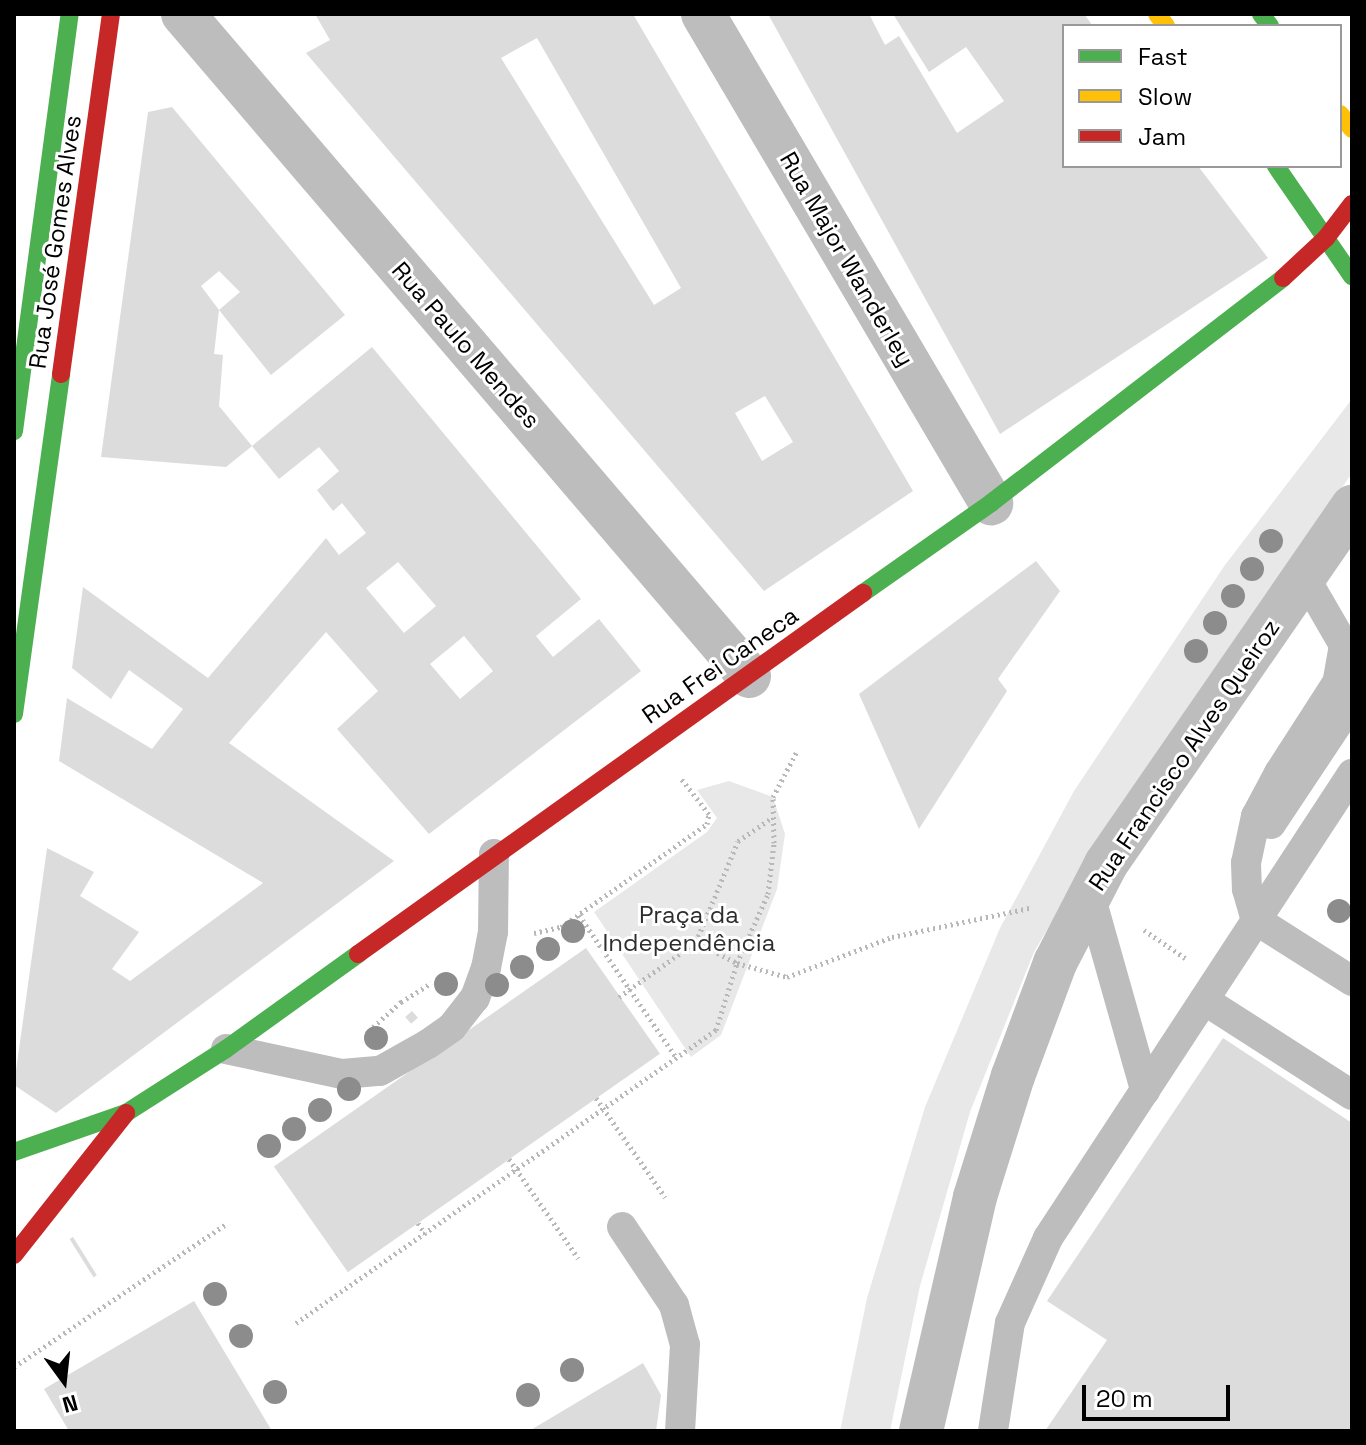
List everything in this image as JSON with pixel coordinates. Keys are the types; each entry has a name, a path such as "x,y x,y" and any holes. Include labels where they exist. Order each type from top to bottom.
{"main road":[{"name":"Rua José Gomes Alves","path":"14,431 70,14"},
{"name":"Rua José Gomes Alves","path":"14,714 111,14"},
{"path":"1277,168 1352,276"},
{"name":"Rua Frei Caneca","path":"14,1152 126,1113 226,1049 652,741 749,676 991,503 1268,292 1326,238 1352,204"},
{"name":"Rua Frei Caneca","path":"14,1255 126,1113"}],"street":[{"name":"Rua Paulo Mendes","path":"183,14 749,676"},
{"name":"Rua Major Wanderley","path":"703,14 991,503"},
{"name":"Rua Francisco Alves Queiroz","path":"921,1431 975,1197 1008,1091 1055,963 1106,864 1352,507"}],"lane":[{"path":"1304,576 1348,658 1337,683 1279,773 1256,816 1246,863 1247,889 1256,920 1352,981"},
{"path":"1246,863 1348,708 1352,689"},
{"path":"993,1431 1010,1323 1048,1238 1352,774"},
{"path":"226,1049 342,1074 380,1071 421,1050 452,1027 475,998 493,932 494,854"},
{"path":"1090,895 1145,1090"},
{"path":"1204,1000 1352,1095"},
{"path":"622,1227 674,1305 685,1345 680,1431"}],"path":[{"path":"652,741 711,817 707,824 579,915 676,1057"},
{"path":"296,1323 716,1030 737,963 768,894 773,797 796,753"},
{"path":"619,997 696,942 738,841 774,817"},
{"path":"696,942 737,963 787,977 892,937 1090,895"},
{"path":"596,1098 665,1197"},
{"path":"509,1159 578,1258"},
{"path":"418,1223 425,1234"},
{"path":"14,1367 226,1224"}],"green space":[{"path":"1352,399 1352,473 1094,851 1034,952 970,1112 920,1286 890,1431 840,1431 867,1298 925,1107 1000,928 1074,791 1225,565"},
{"name":"Praça da Independência","path":"729,781 773,797 785,834 777,889 721,1035 691,1057 594,912 707,832 717,818 697,790"}],"building":[{"path":"315,14 633,14 913,491 764,591 306,53 330,40","holes":["537,38 681,288 654,305 501,58","765,396 793,442 762,461 735,413"]},
{"path":"768,14 869,14 885,45 899,36 957,133 1004,101 966,47 929,72 893,14 1084,14 1092,24 1062,24 1062,168 1200,168 1268,258 1000,434"},
{"path":"172,107 345,315 271,375 219,310 214,354 223,355 219,406 252,446 226,467 101,457 148,112","holes":["219,271 240,292 219,310 201,286"]},
{"path":"372,347 581,599 536,636 553,657 599,619 641,671 429,834 337,729 378,691 326,632 229,743 394,861 56,1113 14,1085 47,848 94,872 80,896 139,932 112,969 130,981 263,883 59,761 67,698 152,749 183,709 129,670 111,699 72,668 83,587 208,678 326,538 339,555 366,533 342,503 333,511 317,490 339,471 319,447 279,479 252,446","holes":["398,562 436,606 404,633 366,588","464,636 493,671 460,699 430,664"]},
{"path":"1036,561 1060,591 998,679 1007,691 919,829 859,694"},
{"path":"586,948 660,1054 348,1272 274,1167"},
{"path":"412,1011 418,1018 411,1024 405,1017"},
{"path":"1223,1038 1352,1123 1352,1431 1045,1431 1107,1340 1047,1301"},
{"path":"73,1237 97,1275 93,1277 70,1239"},
{"path":"194,1301 272,1431 69,1431 44,1389"},
{"path":"643,1363 661,1395 656,1431 529,1431"}],"traffic: fast":[{"path":"14,431 70,14"},
{"path":"1261,14 1268,24"},
{"path":"1277,168 1352,276"},
{"path":"863,593 991,503 1283,278"},
{"path":"14,714 61,374"},
{"path":"14,1152 126,1113 226,1049 358,954"}],"traffic: slow":[{"path":"1157,14 1164,24"},
{"path":"1342,116 1352,129"}],"traffic: jam":[{"path":"61,374 111,14"},
{"path":"1283,278 1326,238 1352,204"},
{"path":"358,954 863,593"},
{"path":"14,1255 126,1113"}]}
